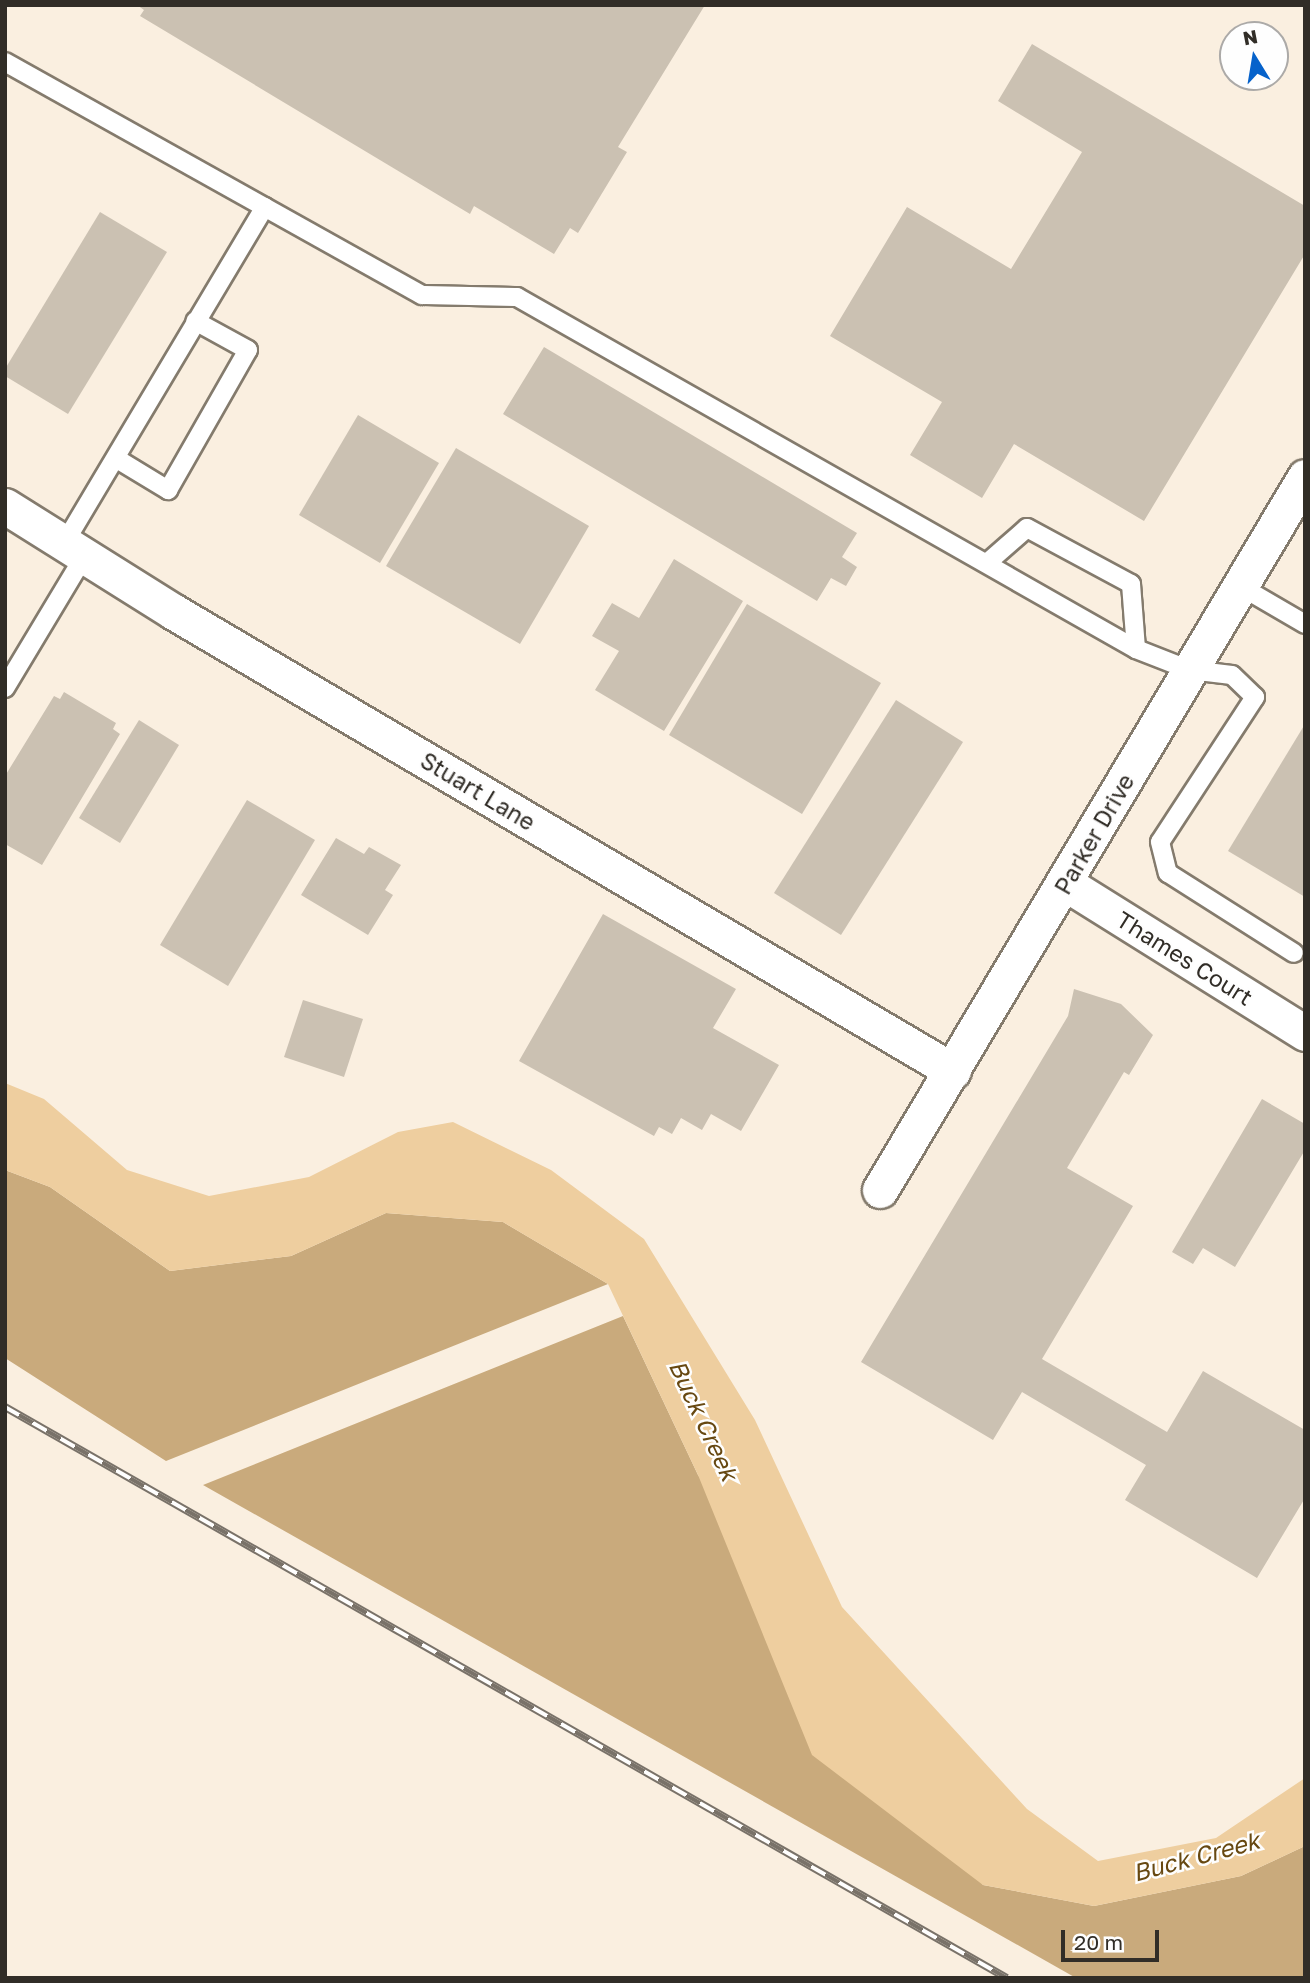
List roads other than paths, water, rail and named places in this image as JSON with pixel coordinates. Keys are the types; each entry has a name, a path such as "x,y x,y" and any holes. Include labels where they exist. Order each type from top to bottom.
{"street":[{"name":"Parker Drive","path":"880,1190 1305,477"},
{"name":"Stuart Lane","path":"5,506 953,1071"},
{"name":"Thames Court","path":"1065,883 1305,1033"}],"lane":[{"path":"5,62 422,295 517,297 1136,649 1190,670 1232,676 1255,696 1160,842 1168,873 1294,953"},
{"path":"5,688 117,459 195,321 265,206"},
{"path":"117,459 168,490 248,350 195,321"},
{"path":"987,563 1027,528 1131,584 1136,649"},
{"path":"1240,586 1305,624"}],"water":[{"name":"Buck Creek","path":"5,1083 44,1099 127,1170 209,1196 309,1177 398,1132 453,1122 551,1170 644,1239 755,1420 842,1607 1027,1809 1098,1861 1216,1838 1305,1778 1305,1846 1241,1876 1094,1906 983,1885 812,1755 698,1475 608,1284 503,1222 386,1213 291,1256 170,1271 50,1187 5,1170"}],"railway":[{"path":"5,1407 1007,1978"}]}
